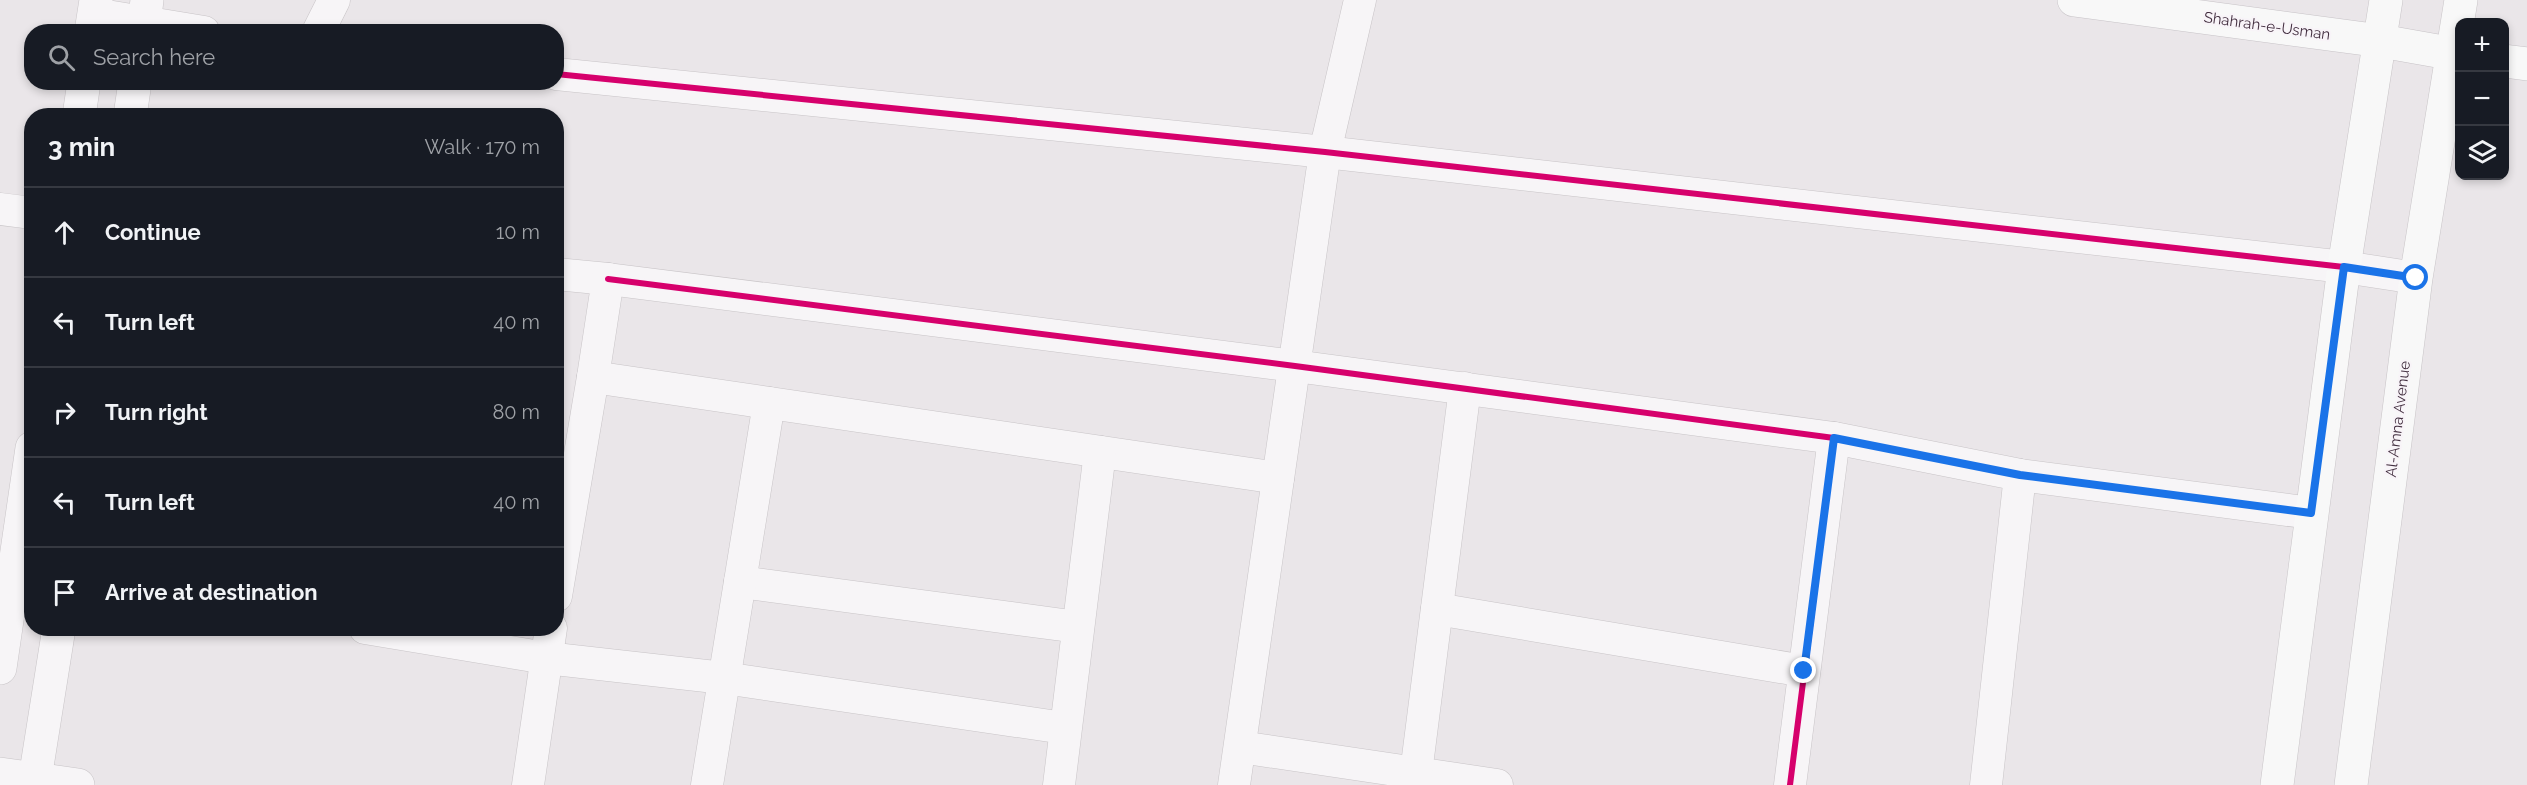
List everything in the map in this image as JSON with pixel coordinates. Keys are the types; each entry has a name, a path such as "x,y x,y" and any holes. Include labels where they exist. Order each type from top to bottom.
{"main road":[{"name":"Shahrah-e-Usman","path":"2074,0 2381,41 2455,55"},
{"path":"2277,785 2344,267 2386,0"},
{"name":"Al-Amna Avenue","path":"2459,18 2461,0"},
{"name":"Al-Amna Avenue","path":"2351,785 2416,278 2455,61"},
{"path":"2509,62 2527,64"}],"street":[{"path":"322,24 334,0"},
{"path":"1234,785 1325,152 1360,0"},
{"path":"94,15 145,18 170,24"},
{"path":"564,75 1325,152 2344,267 2416,278"},
{"path":"80,108 83,90"},
{"path":"131,108 134,90"},
{"path":"0,209 24,212"},
{"path":"564,275 1295,366 1834,438 2020,475 2311,513"},
{"path":"564,549 608,279"},
{"path":"593,377 1278,478"},
{"path":"1416,773 1465,388"},
{"path":"707,785 769,403"},
{"path":"1790,785 1834,438"},
{"path":"1059,785 1064,728 1100,452"},
{"path":"1986,785 2020,475"},
{"path":"0,668 24,503"},
{"path":"740,582 1078,627"},
{"path":"1437,609 1804,671"},
{"path":"35,782 58,636"},
{"path":"457,636 549,643 724,678 1064,728"},
{"path":"528,785 549,643"},
{"path":"1240,747 1497,785"},
{"path":"0,774 35,782 78,785"}],"cycle path":[{"path":"564,75 1325,152 2344,267 2416,278"},
{"path":"608,279 1295,366 1834,438 1790,785"}],"route":[{"path":"1804,671 1834,438 2020,475 2311,513 2344,267 2416,278"}]}
